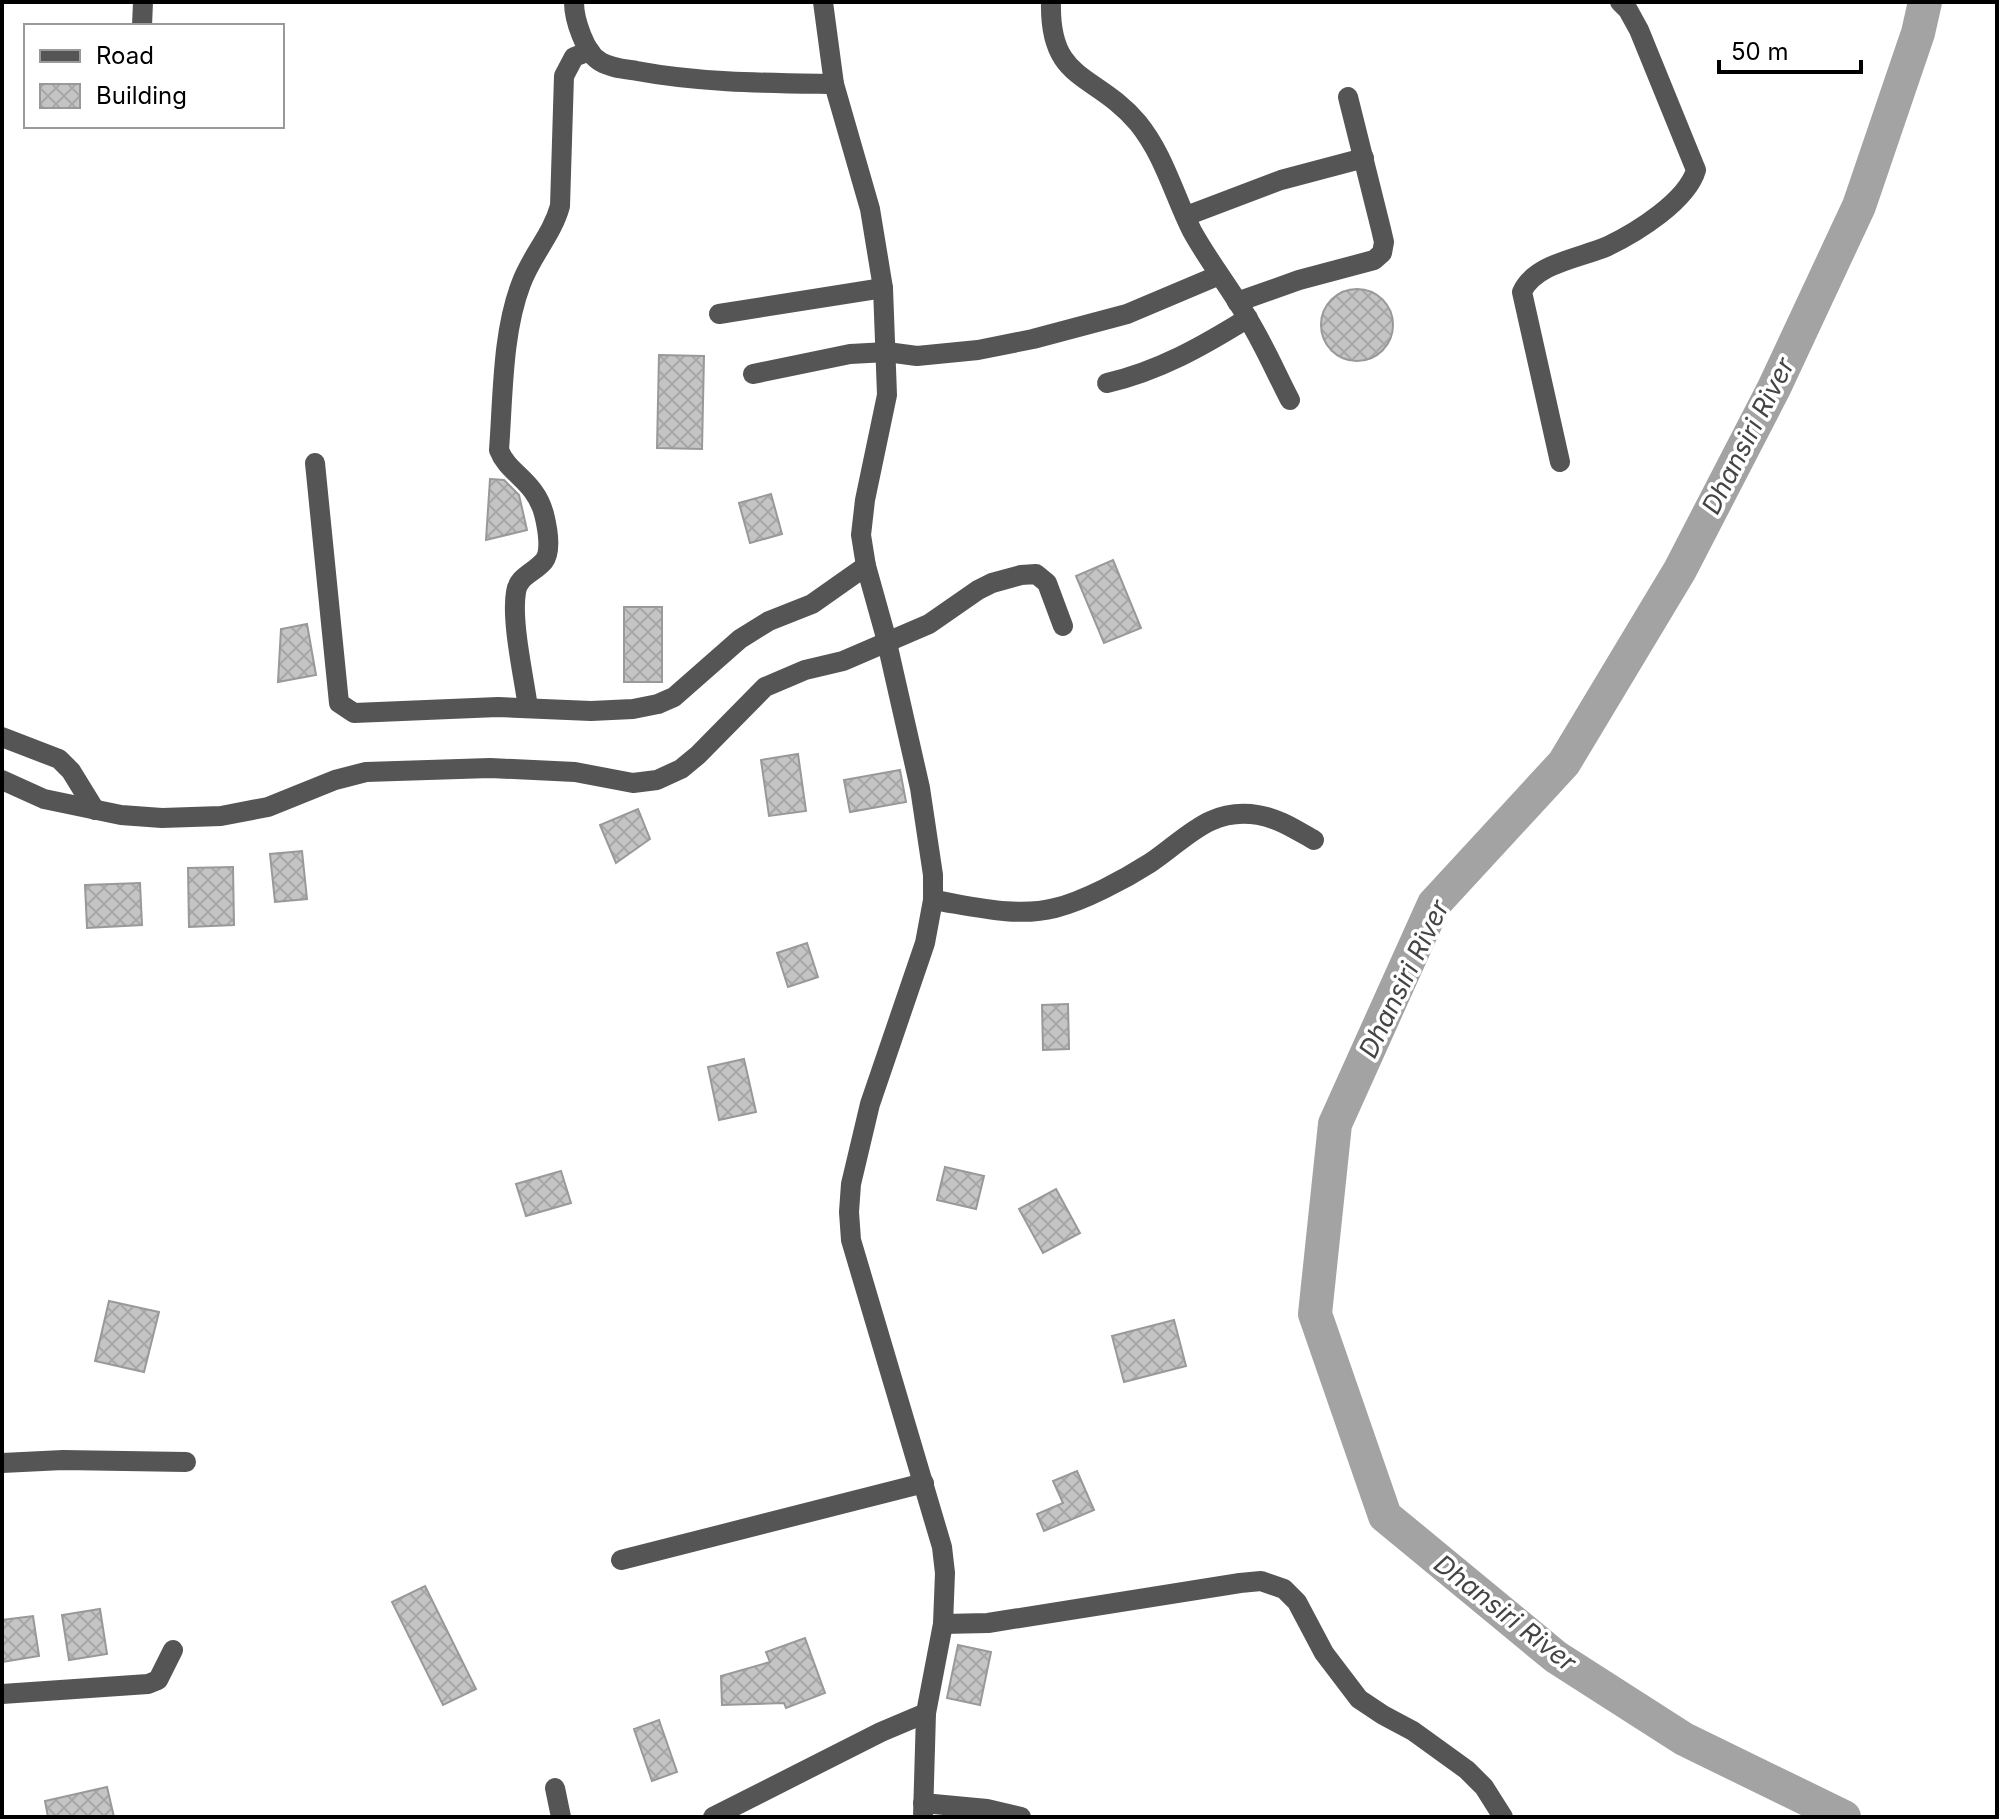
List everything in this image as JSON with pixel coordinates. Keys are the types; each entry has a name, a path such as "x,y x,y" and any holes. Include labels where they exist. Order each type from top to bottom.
{"street":[{"path":"142,24 143,2"},
{"path":"574,2 590,51 598,61 611,67 661,76 758,83 834,84"},
{"path":"823,2 834,84 870,209 883,288 887,395 865,500 861,535 920,788 933,875 933,900 925,943 870,1104 851,1184 851,1240 942,1547 945,1573 943,1624 926,1713 923,1810 987,1809 1021,1817"},
{"path":"1051,2 1057,51 1067,65 1121,105 1139,124 1176,189 1186,216 1217,276 1243,310 1290,400"},
{"path":"1560,462 1522,292 1527,281 1538,273 1610,245 1644,225 1692,184 1696,170 1639,30 1620,2"},
{"path":"528,708 516,619 516,591 522,579 544,561 548,552 544,514 534,491 527,480 503,461 499,450 504,391 511,317 520,284 555,224 560,206 564,76 574,57 590,51"},
{"path":"1107,383 1136,376 1203,346 1243,310 1299,280 1374,260 1382,253 1384,242 1348,97"},
{"path":"1186,216 1281,180 1364,158"},
{"path":"753,374 850,354 887,352 917,356 978,350 1076,330 1127,314 1217,276"},
{"path":"719,314 883,288"},
{"path":"315,463 339,703 354,713 498,707 591,711 658,704 674,697 740,639 769,621 812,604 868,574"},
{"path":"2,780 44,799 121,815 162,818 221,816 268,807 335,780 366,772 490,768 575,772 633,783 657,780 681,769 698,755 765,687 805,670 843,661 886,638 929,624 978,590 1021,575 1036,574 1047,583 1063,626"},
{"path":"2,737 59,759 71,771 95,810"},
{"path":"933,900 1009,911 1036,912 1059,908 1150,863 1194,829 1216,817 1236,813 1278,820 1314,840"},
{"path":"2,1463 63,1460 186,1462"},
{"path":"621,1560 924,1483"},
{"path":"943,1624 988,1623 1261,1581 1284,1589 1297,1602 1324,1653 1359,1699 1413,1731 1467,1770 1484,1787 1503,1817"},
{"path":"2,1694 148,1684 158,1680 173,1650"},
{"path":"713,1817 881,1732 926,1713"},
{"path":"555,1788 561,1817"}],"building":[{"path":"1357,289 1377,295 1387,305 1393,325 1387,345 1377,355 1357,361 1337,355 1327,345 1321,325 1327,305 1337,295"},
{"path":"659,355 704,356 702,449 657,448"},
{"path":"490,479 504,480 519,495 527,530 486,540"},
{"path":"771,494 782,534 750,543 739,503"},
{"path":"1113,560 1141,628 1104,643 1076,576"},
{"path":"624,607 662,607 662,682 624,682"},
{"path":"307,624 316,675 278,682 281,629"},
{"path":"798,754 806,811 769,816 761,760"},
{"path":"900,770 906,802 850,812 844,780"},
{"path":"638,809 650,839 616,863 600,825"},
{"path":"302,851 307,899 275,902 270,854"},
{"path":"233,867 234,925 189,927 188,868"},
{"path":"140,883 142,925 87,928 85,885"},
{"path":"807,943 818,977 788,987 777,953"},
{"path":"1068,1004 1069,1049 1043,1050 1042,1005"},
{"path":"744,1059 756,1112 719,1120 708,1067"},
{"path":"945,1167 984,1176 976,1209 937,1200"},
{"path":"561,1171 571,1203 526,1216 516,1184"},
{"path":"1056,1189 1080,1233 1043,1253 1019,1209"},
{"path":"109,1301 159,1312 144,1372 95,1361"},
{"path":"1174,1320 1186,1366 1124,1382 1112,1336"},
{"path":"1077,1471 1094,1510 1044,1531 1037,1514 1063,1503 1053,1481"},
{"path":"425,1586 476,1689 443,1705 392,1602"},
{"path":"100,1609 107,1654 69,1660 62,1615"},
{"path":"33,1616 39,1656 2,1662 2,1620"},
{"path":"805,1638 825,1693 786,1708 784,1703 722,1705 721,1676 770,1662 766,1652"},
{"path":"958,1645 991,1652 980,1705 947,1698"},
{"path":"659,1720 677,1772 652,1781 634,1729"},
{"path":"107,1787 114,1817 48,1817 45,1801"}],"waterway":[{"name":"Dhansiri River","path":"1844,1817 1684,1739 1556,1657 1385,1516 1315,1314 1335,1124 1434,904 1564,763 1680,570 1774,388 1859,206 1918,33 1925,2"}]}
